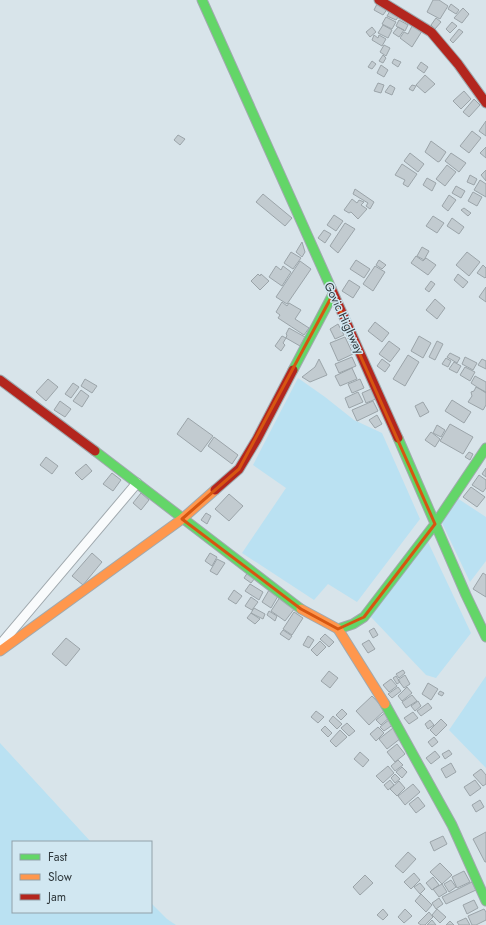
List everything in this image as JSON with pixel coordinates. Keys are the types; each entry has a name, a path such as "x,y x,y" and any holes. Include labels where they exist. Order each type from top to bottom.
{"street":[{"name":"Govic Highway","path":"202,0 333,294 392,422 435,524 486,637"},
{"path":"379,0 431,32 458,64 486,103"},
{"path":"0,651 182,519 239,469 257,439 333,294"},
{"path":"0,380 301,609 338,629 391,713 452,824 486,901"},
{"path":"338,629 353,624 364,617 435,524 486,448"},
{"path":"0,645 137,484"}],"highlighted area":[{"path":"333,294 435,524 364,617 338,629 301,609 182,519 239,469"}],"shaded area":[{"path":"298,378 354,420 382,433 420,519 357,602 328,584 314,600 242,553 286,488 253,465"},
{"path":"457,498 486,517 486,561 470,582 442,523"},
{"path":"428,542 471,633 436,678 426,675 370,616"},
{"path":"486,676 486,768 449,730"},
{"path":"0,743 90,841 12,841 12,913 152,913 152,904 167,919 176,925 0,925"}],"building":[{"path":"433,0 439,0 448,6 440,19 427,12"},
{"path":"378,2 388,8 383,15 374,10"},
{"path":"451,4 459,10 456,14 448,9"},
{"path":"463,8 469,14 462,23 454,18"},
{"path":"390,11 399,16 396,20 387,16"},
{"path":"386,17 396,22 392,29 382,24"},
{"path":"436,18 441,22 435,29 431,25"},
{"path":"399,20 408,25 405,31 396,26"},
{"path":"452,22 457,26 450,33 446,29"},
{"path":"383,25 392,30 388,38 378,33"},
{"path":"412,26 422,31 412,47 400,38 404,32 408,34"},
{"path":"372,27 376,32 370,37 366,32"},
{"path":"398,27 404,30 399,37 393,33"},
{"path":"459,29 463,32 453,43 450,40"},
{"path":"374,35 378,38 379,35 386,39 382,46 372,40"},
{"path":"384,45 390,48 386,56 380,52"},
{"path":"383,55 386,58 383,63 379,61"},
{"path":"394,59 401,62 398,67 392,63"},
{"path":"372,61 376,64 372,69 368,67"},
{"path":"421,62 428,67 424,73 417,68"},
{"path":"381,65 388,70 384,77 377,73"},
{"path":"425,75 435,84 425,93 416,85"},
{"path":"378,83 384,85 381,93 374,91"},
{"path":"390,85 395,88 392,95 385,92"},
{"path":"412,85 416,86 413,91 409,89"},
{"path":"464,91 471,99 461,109 453,101"},
{"path":"474,99 480,105 469,117 463,112"},
{"path":"486,121 486,136 479,131"},
{"path":"472,131 481,138 469,153 460,146"},
{"path":"178,135 185,139 180,145 174,140"},
{"path":"431,141 446,152 438,162 425,152"},
{"path":"486,147 486,158 480,153"},
{"path":"410,153 424,164 418,172 404,161"},
{"path":"451,153 466,163 459,172 445,161"},
{"path":"402,164 417,174 408,187 403,184 405,180 395,175"},
{"path":"447,165 456,172 445,186 436,179"},
{"path":"486,170 486,181 481,175"},
{"path":"470,175 477,179 474,185 467,182"},
{"path":"427,178 436,183 432,191 423,185"},
{"path":"480,180 486,184 486,197 474,190"},
{"path":"456,186 465,191 461,198 452,193"},
{"path":"355,189 374,202 370,209 366,206 368,203 353,194"},
{"path":"473,192 482,197 477,206 468,201"},
{"path":"263,194 292,218 285,226 256,202"},
{"path":"449,195 456,200 448,211 442,206"},
{"path":"352,199 357,203 359,200 364,202 361,205 367,209 358,219 351,212 349,213 344,210"},
{"path":"464,208 471,213 468,216 461,210"},
{"path":"334,215 343,221 336,231 327,225"},
{"path":"433,216 444,223 437,233 426,226"},
{"path":"452,218 464,227 459,234 447,226"},
{"path":"345,223 355,229 338,253 330,246"},
{"path":"324,230 331,234 325,243 318,238"},
{"path":"302,242 305,252 302,257 296,252"},
{"path":"422,247 429,251 424,260 417,256"},
{"path":"291,252 301,258 293,269 284,263"},
{"path":"467,252 480,262 469,276 456,265"},
{"path":"416,256 423,261 426,258 436,265 428,275 411,263"},
{"path":"356,260 370,269 364,278 350,269"},
{"path":"379,260 386,265 382,269 376,265"},
{"path":"300,261 311,269 287,304 276,297"},
{"path":"483,265 486,268 485,278 477,273"},
{"path":"276,266 281,270 283,266 291,272 282,286 269,277"},
{"path":"375,266 385,272 373,291 363,284"},
{"path":"258,274 260,276 261,274 269,281 260,290 251,281"},
{"path":"458,274 468,282 463,288 454,280"},
{"path":"349,280 360,287 353,298 342,291"},
{"path":"431,281 435,284 429,292 425,289"},
{"path":"486,287 486,302 479,297"},
{"path":"435,299 445,308 437,319 426,310"},
{"path":"282,302 287,306 289,303 301,310 295,319 309,328 304,335 278,318 280,315 276,312"},
{"path":"375,322 389,333 382,342 368,331"},
{"path":"338,324 344,335 335,339 330,329"},
{"path":"289,328 305,337 300,346 286,338"},
{"path":"282,336 286,338 283,343 285,345 281,351 275,346"},
{"path":"419,336 431,343 423,358 411,351"},
{"path":"345,337 353,354 338,361 330,343"},
{"path":"389,341 400,349 390,362 379,354"},
{"path":"437,341 443,344 435,360 429,357"},
{"path":"450,353 460,358 457,363 447,357"},
{"path":"408,355 419,362 405,386 393,379"},
{"path":"352,357 356,366 339,373 335,364"},
{"path":"465,357 477,363 473,370 462,364"},
{"path":"446,358 451,361 448,367 442,364"},
{"path":"319,359 327,375 310,382 302,377 315,367"},
{"path":"382,359 390,365 385,372 377,366"},
{"path":"482,359 486,361 486,369 478,365"},
{"path":"454,362 461,366 457,373 449,369"},
{"path":"465,367 475,372 470,381 460,375"},
{"path":"352,368 357,379 340,386 335,376"},
{"path":"475,376 486,382 486,393 471,383"},
{"path":"48,379 58,387 46,401 36,392"},
{"path":"85,379 97,386 92,393 81,386"},
{"path":"360,379 364,388 352,393 348,384"},
{"path":"73,383 79,387 71,398 65,394"},
{"path":"476,387 486,392 486,405 483,410 468,402 472,396 471,392 474,391"},
{"path":"371,389 376,399 366,403 362,393"},
{"path":"81,390 89,396 82,407 73,401"},
{"path":"358,392 363,402 349,408 345,398"},
{"path":"452,400 471,412 464,423 445,411"},
{"path":"60,401 71,409 65,417 54,410"},
{"path":"373,401 378,411 357,421 352,410"},
{"path":"423,402 429,412 420,417 415,406"},
{"path":"377,415 382,424 375,428 369,420"},
{"path":"188,418 213,436 201,452 177,434"},
{"path":"450,424 473,437 463,454 440,441"},
{"path":"437,425 445,430 441,437 433,433"},
{"path":"431,432 440,439 435,447 425,440"},
{"path":"214,437 238,455 232,464 208,446"},
{"path":"469,452 473,454 470,460 465,457"},
{"path":"46,457 58,466 52,474 40,465"},
{"path":"86,464 92,471 82,480 75,473"},
{"path":"486,468 486,477 482,474"},
{"path":"112,473 121,480 113,491 103,484"},
{"path":"479,475 486,480 486,488 483,492 472,485"},
{"path":"471,487 485,497 477,507 463,497"},
{"path":"141,493 149,500 141,510 133,503"},
{"path":"229,494 243,506 229,521 215,509"},
{"path":"206,513 211,516 207,524 201,520"},
{"path":"92,553 102,562 83,585 72,576"},
{"path":"210,553 217,557 212,566 205,561"},
{"path":"217,559 225,563 217,575 210,571"},
{"path":"248,572 255,578 251,583 244,578"},
{"path":"483,573 486,575 486,597 473,589"},
{"path":"250,584 263,592 259,600 245,591"},
{"path":"234,590 242,596 236,604 228,599"},
{"path":"269,590 278,596 271,608 262,602"},
{"path":"251,597 258,602 252,610 245,606"},
{"path":"280,597 295,608 285,621 271,611"},
{"path":"254,608 265,614 263,619 251,613"},
{"path":"269,611 277,616 275,621 267,615"},
{"path":"294,612 303,618 292,635 283,629"},
{"path":"251,613 260,619 255,624 247,618"},
{"path":"374,628 378,635 373,638 369,631"},
{"path":"283,630 292,636 289,640 280,634"},
{"path":"325,634 334,642 329,647 320,639"},
{"path":"308,636 314,640 309,648 303,645"},
{"path":"66,638 80,649 66,666 52,654"},
{"path":"369,640 375,649 368,653 362,644"},
{"path":"320,641 326,647 317,656 311,650"},
{"path":"403,670 405,673 399,678 396,674"},
{"path":"329,671 338,678 330,688 321,681"},
{"path":"405,675 410,684 404,688 398,680"},
{"path":"396,676 400,682 397,684 393,678"},
{"path":"391,679 397,686 389,692 383,685"},
{"path":"428,683 438,689 431,700 422,694"},
{"path":"398,687 401,691 392,698 388,694"},
{"path":"407,687 412,693 402,701 398,696"},
{"path":"440,691 444,693 442,696 438,694"},
{"path":"412,695 417,701 406,708 402,702"},
{"path":"372,696 385,710 369,725 356,711"},
{"path":"418,701 421,706 415,711 411,706"},
{"path":"428,703 432,708 421,716 417,711"},
{"path":"342,709 347,714 341,720 336,715"},
{"path":"316,711 324,717 318,723 311,717"},
{"path":"387,711 391,716 381,725 376,720"},
{"path":"413,712 418,718 409,724 404,718"},
{"path":"333,716 342,724 337,729 329,721"},
{"path":"390,719 394,724 384,731 380,727"},
{"path":"441,719 447,725 436,736 430,730"},
{"path":"430,720 434,725 428,729 425,724"},
{"path":"347,723 355,731 349,736 341,728"},
{"path":"325,726 332,733 328,737 321,730"},
{"path":"378,727 384,733 376,741 370,734"},
{"path":"393,728 401,738 387,749 379,739"},
{"path":"340,730 347,737 336,747 330,741"},
{"path":"434,737 438,742 432,747 428,742"},
{"path":"397,744 405,754 395,762 387,752"},
{"path":"449,750 452,754 445,759 442,754"},
{"path":"435,751 440,757 431,764 426,758"},
{"path":"360,752 369,760 363,767 354,759"},
{"path":"398,760 403,765 395,771 391,766"},
{"path":"451,763 456,772 446,778 441,769"},
{"path":"388,766 394,773 383,783 376,776"},
{"path":"402,767 407,772 402,778 396,772"},
{"path":"481,769 486,775 486,784 483,786 473,775"},
{"path":"395,774 400,779 395,783 391,778"},
{"path":"390,780 394,785 388,790 384,785"},
{"path":"475,780 481,788 470,796 464,787"},
{"path":"399,781 405,788 397,796 390,789"},
{"path":"413,784 420,792 405,805 398,796"},
{"path":"418,797 425,806 416,813 409,804"},
{"path":"480,800 484,807 476,812 472,805"},
{"path":"486,832 486,862 485,862 473,839"},
{"path":"443,836 447,844 434,851 430,842"},
{"path":"408,852 416,859 403,873 395,866"},
{"path":"440,863 452,875 442,884 430,872"},
{"path":"464,871 470,882 457,888 452,877"},
{"path":"414,873 420,880 411,889 404,882"},
{"path":"365,875 373,883 360,895 353,887"},
{"path":"433,877 439,885 432,890 426,883"},
{"path":"451,880 456,887 449,892 444,884"},
{"path":"472,882 476,890 446,904 442,897"},
{"path":"420,883 425,889 420,894 414,887"},
{"path":"442,884 447,892 439,897 433,889"},
{"path":"421,894 432,905 426,912 415,901"},
{"path":"439,898 443,904 436,909 432,903"},
{"path":"474,900 478,908 467,914 463,905"},
{"path":"383,909 388,915 383,920 377,915"},
{"path":"405,909 412,916 404,923 398,917"},
{"path":"437,909 446,917 440,923 432,915"},
{"path":"484,909 486,912 486,920 476,925 472,925 468,916"},
{"path":"429,912 433,917 425,925 418,923"},
{"path":"466,918 470,925 459,925 457,922"},
{"path":"432,920 436,925 427,925"},
{"path":"450,921 454,925 446,925"}],"traffic: fast":[{"path":"202,0 331,288"},
{"path":"293,370 333,294"},
{"path":"398,438 466,595 486,637"},
{"path":"338,629 353,624 364,617 435,524 486,448"},
{"path":"95,451 301,609"},
{"path":"385,704 452,825 486,901"}],"traffic: slow":[{"path":"0,651 182,519 215,490"},
{"path":"301,609 338,629 385,704"}],"traffic: jam":[{"path":"379,0 431,32 458,64 486,103"},
{"path":"331,288 398,438"},
{"path":"215,490 239,469 257,439 293,370"},
{"path":"0,380 95,451"}]}
